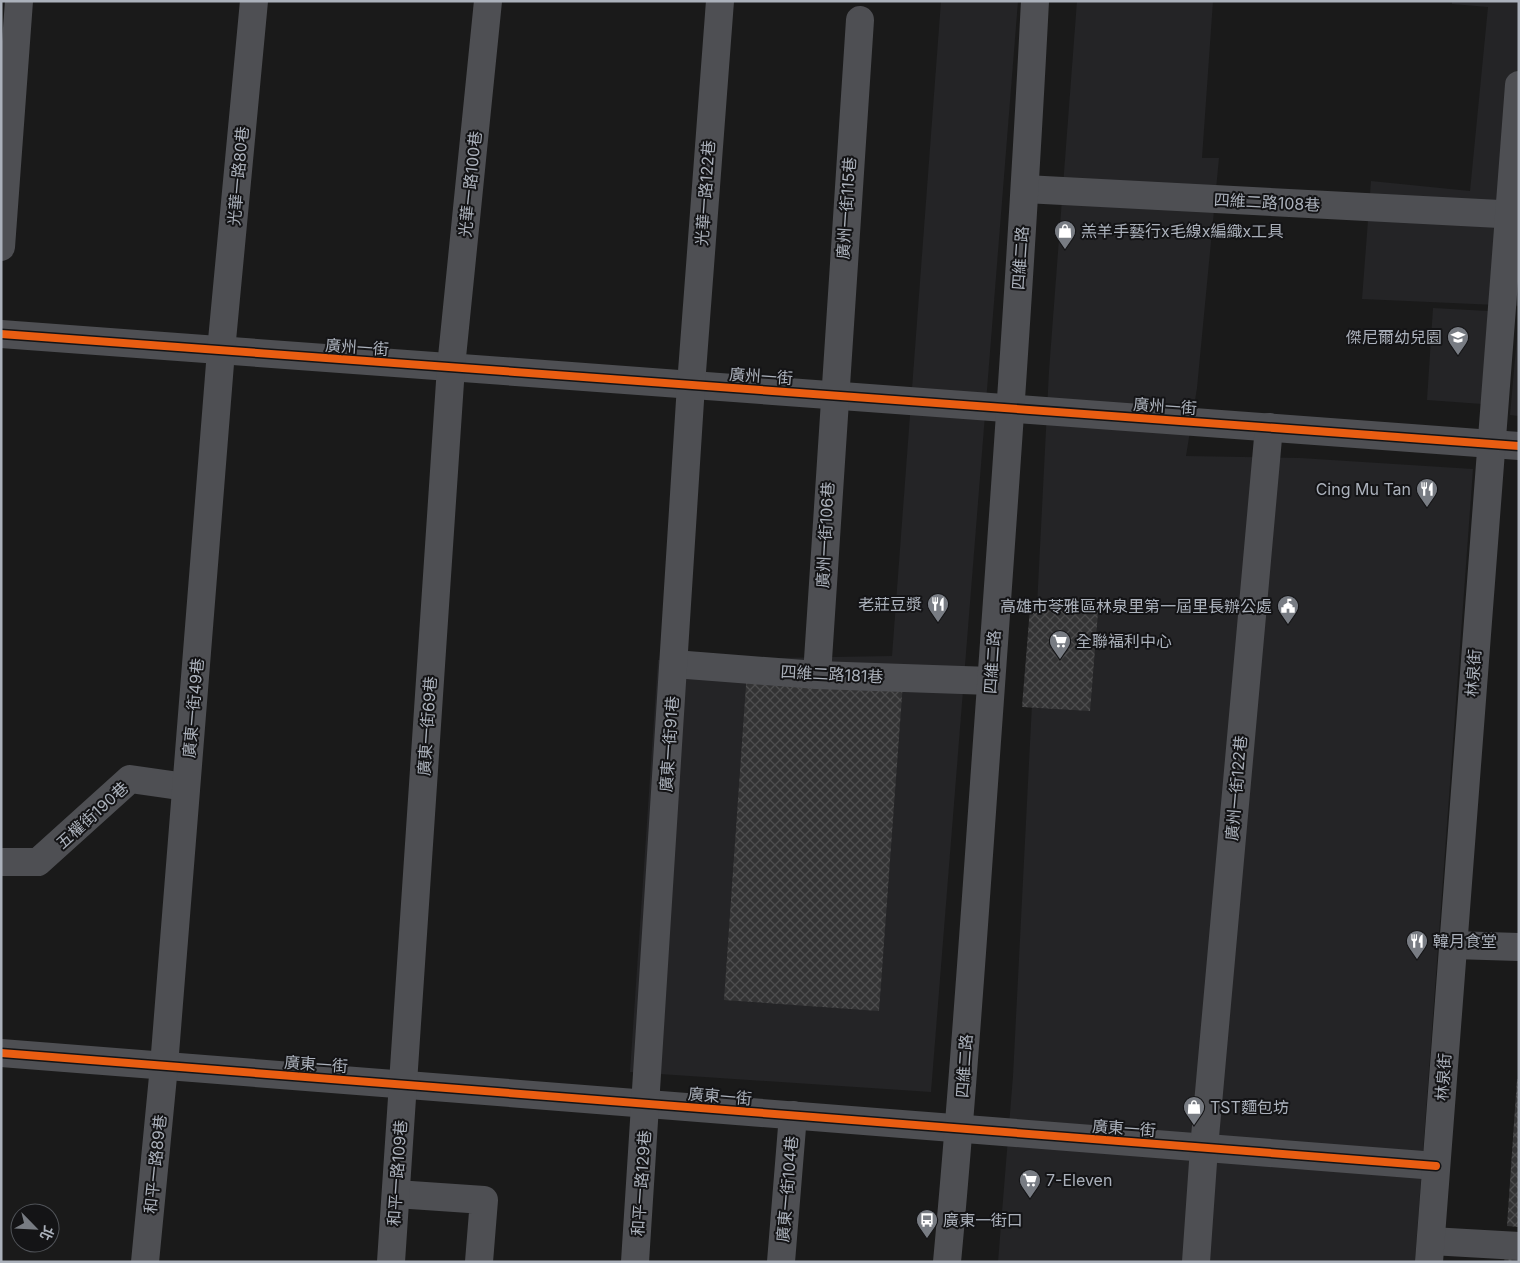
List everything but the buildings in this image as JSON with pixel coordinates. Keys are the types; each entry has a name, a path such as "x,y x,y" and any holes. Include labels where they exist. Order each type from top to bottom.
{"street":[{"path":"1,247 19,1"},
{"name":"光華一路80巷","path":"221,351 254,1"},
{"name":"光華一路100巷","path":"451,367 488,1"},
{"name":"光華一路122巷","path":"691,385 720,1"},
{"name":"四維二路","path":"948,1262 1010,408 1025,189 1035,1"},
{"name":"廣州一街115巷","path":"833,395 860,20"},
{"name":"林泉街","path":"1430,1252 1491,443 1514,215 1519,85"},
{"name":"四維二路108巷","path":"1025,189 1514,215"},
{"name":"廣州一街","path":"1,334 1519,446"},
{"name":"廣東一街49巷","path":"164,1066 221,351"},
{"name":"廣東一街69巷","path":"403,1084 451,367"},
{"name":"廣東一街91巷","path":"646,1104 691,385"},
{"name":"廣州一街106巷","path":"817,675 833,395"},
{"name":"廣州一街122巷","path":"1196,1262 1204,1148 1269,427"},
{"name":"四維二路181巷","path":"674,664 817,675 991,681"},
{"name":"五權街190巷","path":"1,862 38,862 130,779 186,787"},
{"path":"1453,945 1519,947"},
{"name":"廣東一街","path":"1,1053 1436,1166"},
{"name":"和平一路89巷","path":"145,1262 164,1066"},
{"name":"和平一路109巷","path":"391,1262 403,1084"},
{"name":"和平一路129巷","path":"636,1262 646,1104"},
{"name":"廣東一街104巷","path":"781,1262 793,1115"},
{"path":"396,1194 484,1200 479,1262"},
{"path":"1430,1252 1519,1246"}],"shaded area":[{"path":"941,1 1018,1 931,1092 630,1072 658,660 892,656"},
{"path":"1077,1 1213,1 1202,158 1219,158 1197,388 1186,456 1300,458 1473,469 1415,1262 998,1262 1013,1076 1049,371"},
{"path":"1452,1 1519,1 1519,306 1362,299 1371,181 1470,191 1488,7 1452,4"},
{"name":"傑尼爾幼兒園","path":"1433,308 1488,311 1482,404 1427,400"},
{"path":"1519,314 1519,416 1510,415"}],"cycle path":[{"path":"1,334 1519,446"},
{"path":"1,1053 1436,1166"}],"place":[{"name":"羔羊手藝行x毛線x編織x工具","path":"1065,250"},
{"name":"傑尼爾幼兒園","path":"1458,356"},
{"name":"Cing Mu Tan","path":"1427,508"},
{"name":"老莊豆漿","path":"938,623"},
{"name":"高雄市苓雅區林泉里第一屆里長辦公處","path":"1288,625"},
{"name":"全聯福利中心","path":"1060,660"},
{"name":"韓月食堂","path":"1417,960"},
{"name":"TST麵包坊","path":"1194,1126"},
{"name":"7-Eleven","path":"1030,1199"},
{"name":"廣東一街口","path":"927,1239"}]}
